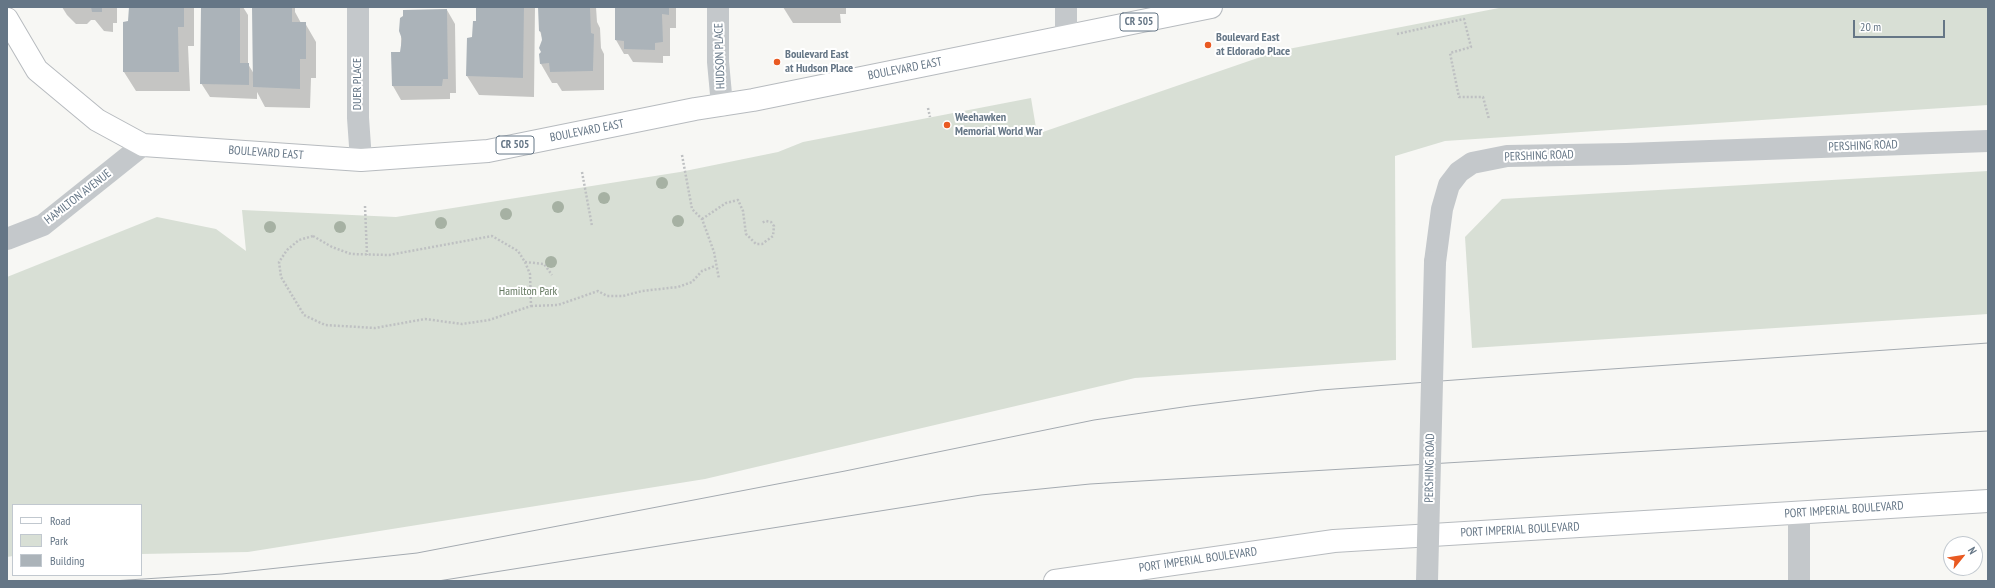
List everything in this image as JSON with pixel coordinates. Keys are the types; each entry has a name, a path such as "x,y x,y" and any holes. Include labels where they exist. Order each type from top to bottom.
{"main road":[{"name":"BOULEVARD EAST","path":"7,19 37,70 97,120 143,145 361,160 488,151 1211,7"},
{"name":"PORT IMPERIAL BOULEVARD","path":"1055,581 1089,578 1334,541 1798,514 1988,501"}],"street":[{"name":"DUER PLACE","path":"358,7 358,118 361,160"},
{"name":"HUDSON PLACE","path":"718,7 718,62 722,105"},
{"path":"1066,7 1066,37"},
{"name":"PERSHING ROAD","path":"1427,581 1435,262 1442,209 1449,185 1459,172 1472,163 1507,156 1626,154 1988,141"},
{"name":"HAMILTON AVENUE","path":"7,239 43,225 143,145"},
{"path":"1798,514 1799,581"}],"path":[{"path":"1397,34 1464,19 1471,47 1450,53 1458,97 1483,97 1489,119"},
{"path":"928,108 930,117"},
{"path":"682,155 692,209 702,219 714,252 715,266 719,278"},
{"path":"582,172 592,226"},
{"path":"702,219 726,203 738,200 743,211 746,234 756,244 762,244 773,236 774,231 771,222 766,221 762,223"},
{"path":"365,206 367,255"},
{"path":"531,306 530,274 525,262 518,251 492,236 479,237 403,253 389,255 367,255 351,254 332,247 313,236 298,240 287,250 279,262 281,277 304,315 325,325 375,328 426,319 462,324 490,320 531,306 558,305 598,291 607,296 623,296 642,291 678,287 692,282 702,271 715,266"},
{"path":"525,262 544,264 552,275"}],"green space":[{"name":"Hamilton Park","path":"1504,7 1988,7 1988,105 1445,141 1395,156 1396,360 1135,378 705,479 248,552 142,554 142,504 12,504 12,556 7,557 7,277 157,217 216,229 246,251 242,210 396,217 680,172 778,152 803,142 1031,98 1037,134 1278,51"},
{"path":"1988,171 1988,314 1472,348 1465,237 1502,199"}],"building":[{"path":"91,7 102,7 102,12 92,12"},
{"path":"129,7 184,7 184,27 178,27 179,72 123,72 123,22 128,21"},
{"path":"201,7 240,7 240,63 249,63 249,85 200,84"},
{"path":"252,7 292,7 292,22 306,22 306,59 300,59 300,89 253,87"},
{"path":"476,7 524,7 523,78 466,76 467,38 472,37 473,21 476,21"},
{"path":"538,7 590,7 591,33 594,34 593,71 550,72 549,63 540,64 539,54 541,52 539,48 542,40 541,32 539,31"},
{"path":"615,7 669,7 669,15 662,14 663,42 655,43 655,50 624,49 624,41 615,40"},
{"path":"447,9 448,79 443,79 442,86 392,86 391,52 400,52 402,39 399,31 400,18 403,16 403,10"}],"tram line":[{"path":"112,581 222,574 417,553 845,471 1094,420 1190,406 1321,390 1988,343"},
{"path":"438,581 981,495 1090,484 1988,431"}],"place":[{"name":"Boulevard East at Eldorado Place","path":"1208,45"},
{"name":"Boulevard East at Hudson Place","path":"777,62"},
{"name":"Weehawken Memorial World War","path":"947,125"}]}
